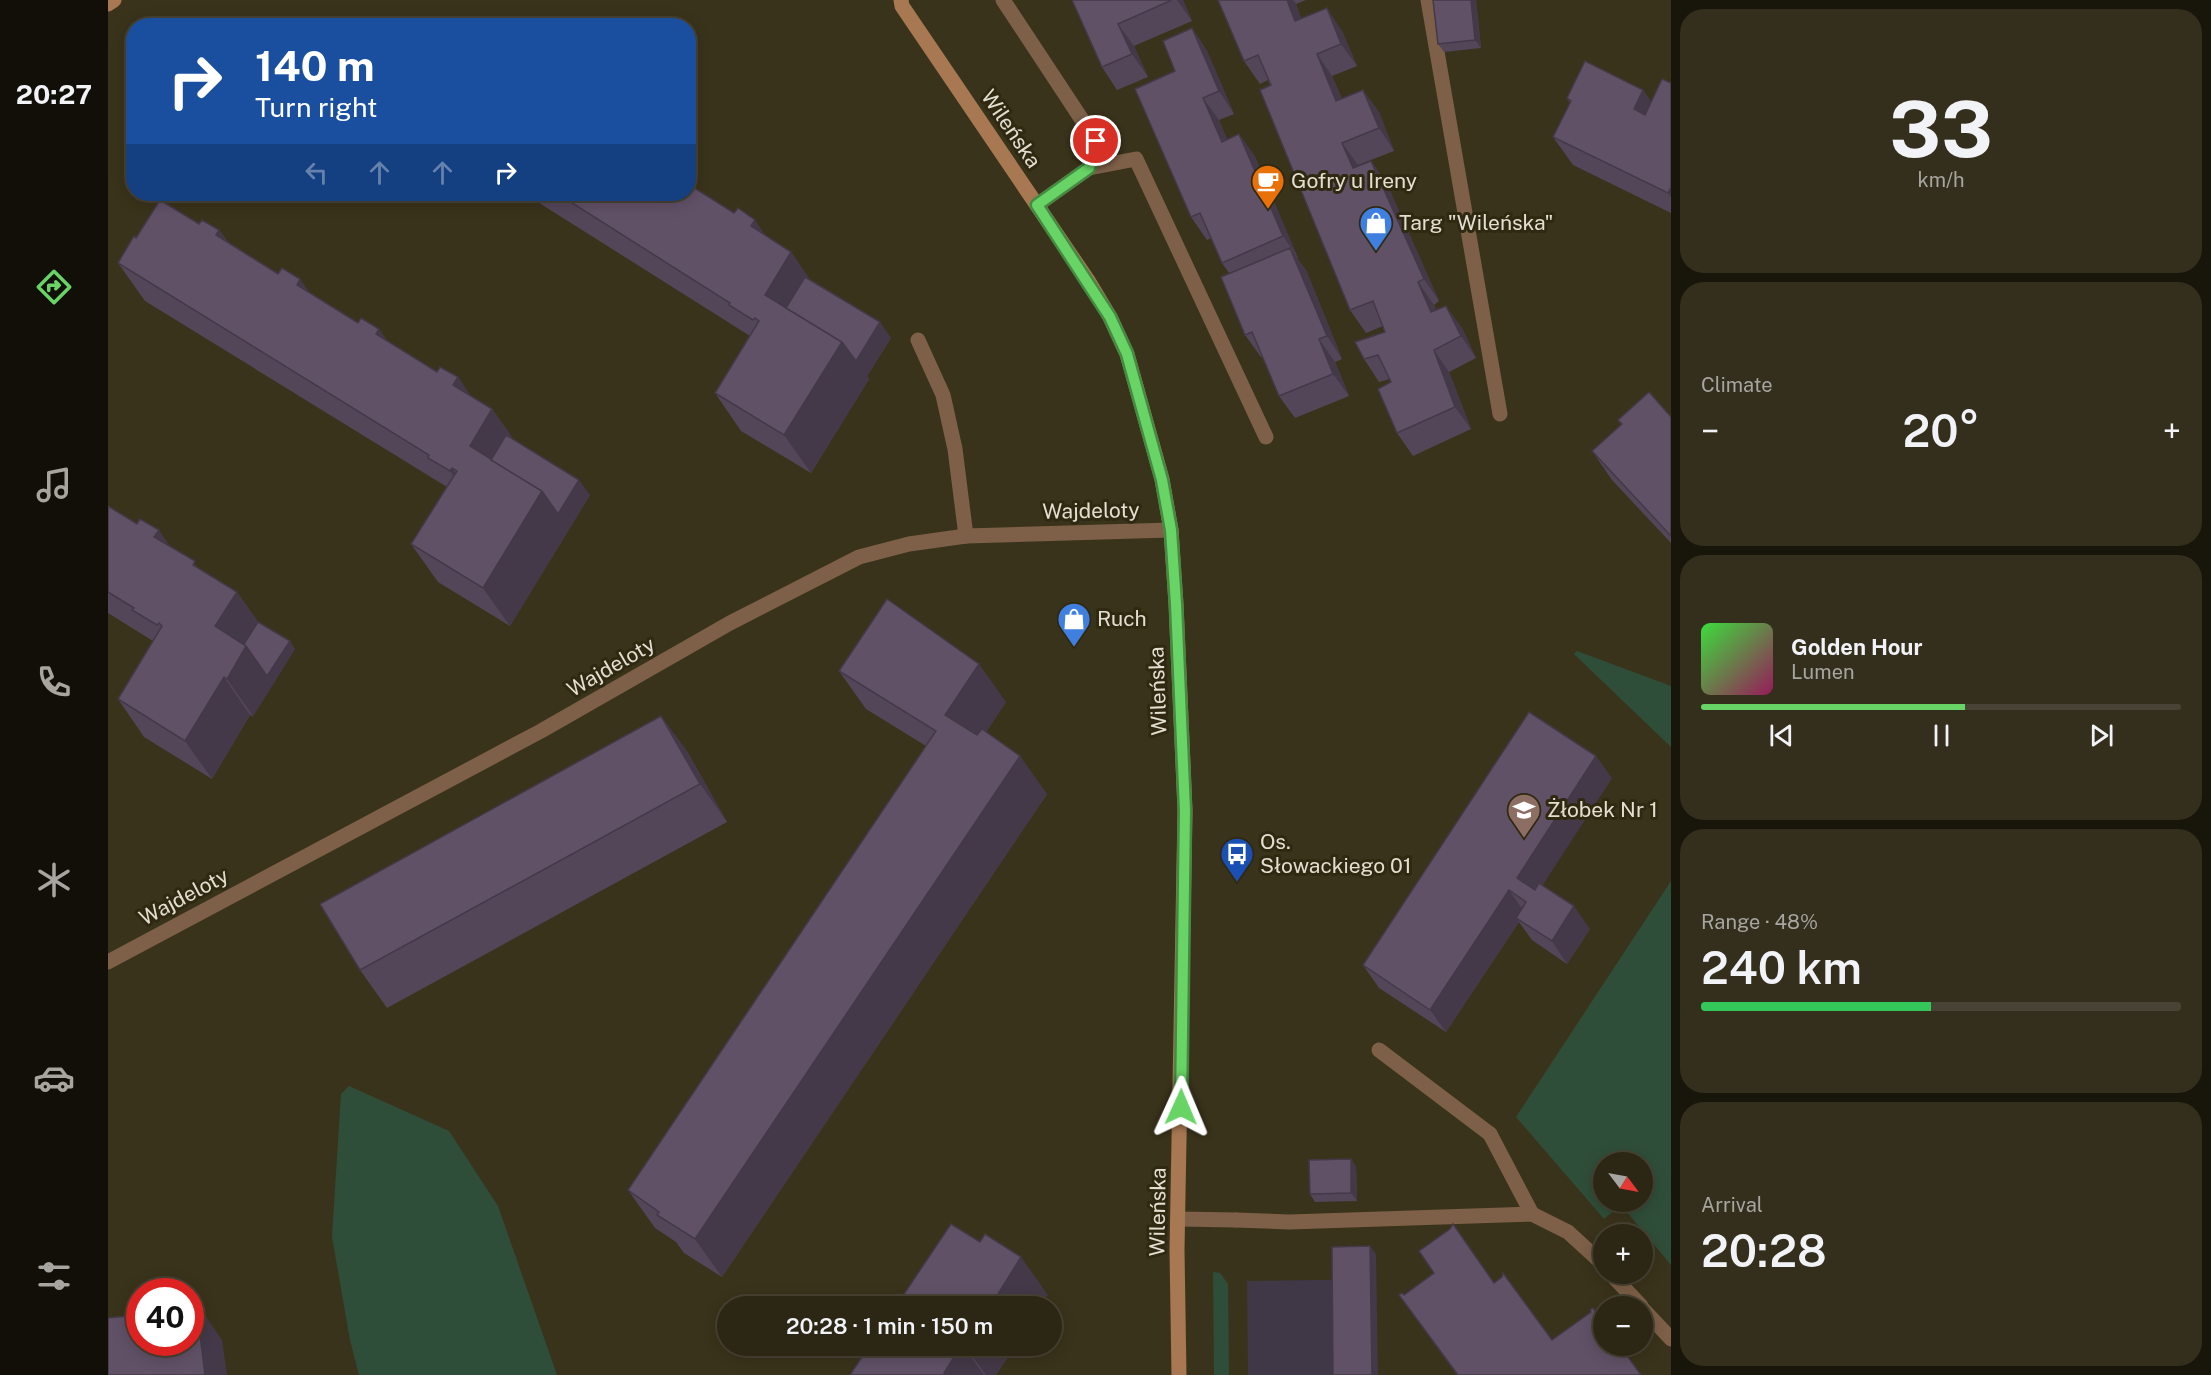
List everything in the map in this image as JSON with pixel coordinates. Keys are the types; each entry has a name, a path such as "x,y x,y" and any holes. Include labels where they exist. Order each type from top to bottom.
{"street":[{"path":"108,4 114,0"},
{"path":"1003,0 1096,141 1089,168"},
{"path":"1428,0 1500,414"},
{"name":"Wileńska","path":"899,2 1110,317 1127,354 1162,480 1171,530 1185,810 1178,1219 1179,1375"},
{"path":"1037,205 1089,168 1137,159 1266,437"},
{"path":"918,339 943,395 955,449 966,536"},
{"name":"Wajdeloty","path":"108,962 541,731 730,623 859,557 909,543 966,536 1171,530"},
{"path":"1380,1050 1490,1134 1532,1214"},
{"path":"1178,1219 1289,1222 1532,1214 1568,1232 1593,1255"},
{"path":"1620,1284 1632,1296"},
{"path":"1653,1319 1671,1339"}],"shaded area":[{"path":"1373,1279 1375,1375 1248,1375 1247,1281"}],"green space":[{"path":"1577,651 1671,686 1671,747 1574,654"},
{"path":"1671,881 1671,1265 1653,1243 1653,1224 1637,1224 1627,1212 1653,1212 1653,1152 1593,1152 1593,1206 1516,1117"},
{"path":"349,1086 449,1131 498,1206 557,1375 359,1375 350,1340 332,1237 341,1094"},
{"path":"1598,1212 1612,1212 1604,1219"},
{"path":"1213,1272 1220,1273 1228,1284 1229,1375 1214,1375"}],"building":[{"path":"1072,0 1172,0 1118,24 1132,54 1102,67"},
{"path":"1218,0 1287,0 1295,21 1327,8 1341,44 1317,54 1336,101 1363,90 1379,128 1342,143 1353,168 1371,161 1424,279 1418,282 1431,312 1446,306 1461,336 1434,350 1455,407 1397,433 1378,389 1391,382 1378,355 1364,359 1355,342 1385,332 1373,301 1350,310 1260,90 1271,85 1258,55 1244,61"},
{"path":"1433,0 1471,0 1475,40 1438,44"},
{"path":"1192,28 1219,91 1203,98 1222,142 1239,134 1283,236 1222,263 1200,213 1191,217 1135,89 1175,71 1163,41"},
{"path":"1585,61 1643,90 1634,109 1645,115 1662,79 1671,83 1671,187 1668,193 1553,137 1571,101 1567,98"},
{"path":"696,189 734,213 738,208 755,220 751,226 791,252 765,295 842,342 784,435 715,393 759,321 755,318 753,320 729,305 730,303 569,201 696,201"},
{"path":"159,201 199,224 202,220 219,230 216,235 278,274 282,268 300,279 297,285 358,323 361,318 379,329 376,334 437,372 440,367 458,377 453,385 492,409 470,446 542,491 483,588 411,544 457,471 452,468 450,471 428,458 429,455 118,263 134,236 136,238"},
{"path":"1290,248 1327,336 1319,339 1333,374 1279,396 1252,332 1245,335 1221,277"},
{"path":"805,277 880,322 856,361 842,342 786,308"},
{"path":"1649,392 1671,417 1671,536 1592,451 1622,424 1618,420"},
{"path":"506,435 579,480 558,514 542,491 491,460"},
{"path":"108,506 137,524 140,519 159,530 154,537 195,561 193,565 237,592 215,626 246,646 227,679 224,677 185,741 118,699 162,626 132,610 134,608 108,592"},
{"path":"887,599 979,664 945,715 977,735 982,729 1020,756 695,1239 657,1215 659,1212 628,1190 936,731 839,671"},
{"path":"258,622 290,641 267,676 244,644"},
{"name":"Żłobek Nr 1","path":"1529,712 1596,756 1517,878 1535,890 1539,883 1574,906 1552,941 1516,918 1526,902 1509,890 1430,1010 1363,965"},
{"path":"661,716 700,784 360,970 320,904"},
{"path":"1351,1159 1351,1193 1310,1194 1309,1160"},
{"path":"951,1224 980,1242 985,1234 1021,1257 998,1294 1001,1296 903,1296"},
{"path":"1453,1224 1494,1283 1502,1277 1503,1273 1552,1340 1591,1312 1593,1308 1593,1356 1627,1356 1641,1375 1458,1375 1399,1295 1402,1293 1404,1295 1434,1273 1419,1251 1450,1229"},
{"path":"1370,1246 1372,1375 1333,1375 1332,1247"},
{"path":"126,1316 126,1356 203,1356 205,1375 108,1375 108,1318"},
{"path":"863,1356 955,1356 944,1373 946,1375 850,1375"}],"place":[{"name":"Gofry u Ireny","path":"1268,210"},
{"name":"Targ \"Wileńska\"","path":"1376,252"},
{"name":"Ruch","path":"1074,648"},
{"name":"Żłobek Nr 1","path":"1524,839"},
{"name":"Os. Słowackiego 01","path":"1237,883"}],"route":[{"path":"1096,141 1089,168 1037,205 1089,282 1110,317 1127,354 1162,480 1171,530 1185,810 1181,1107"}]}
